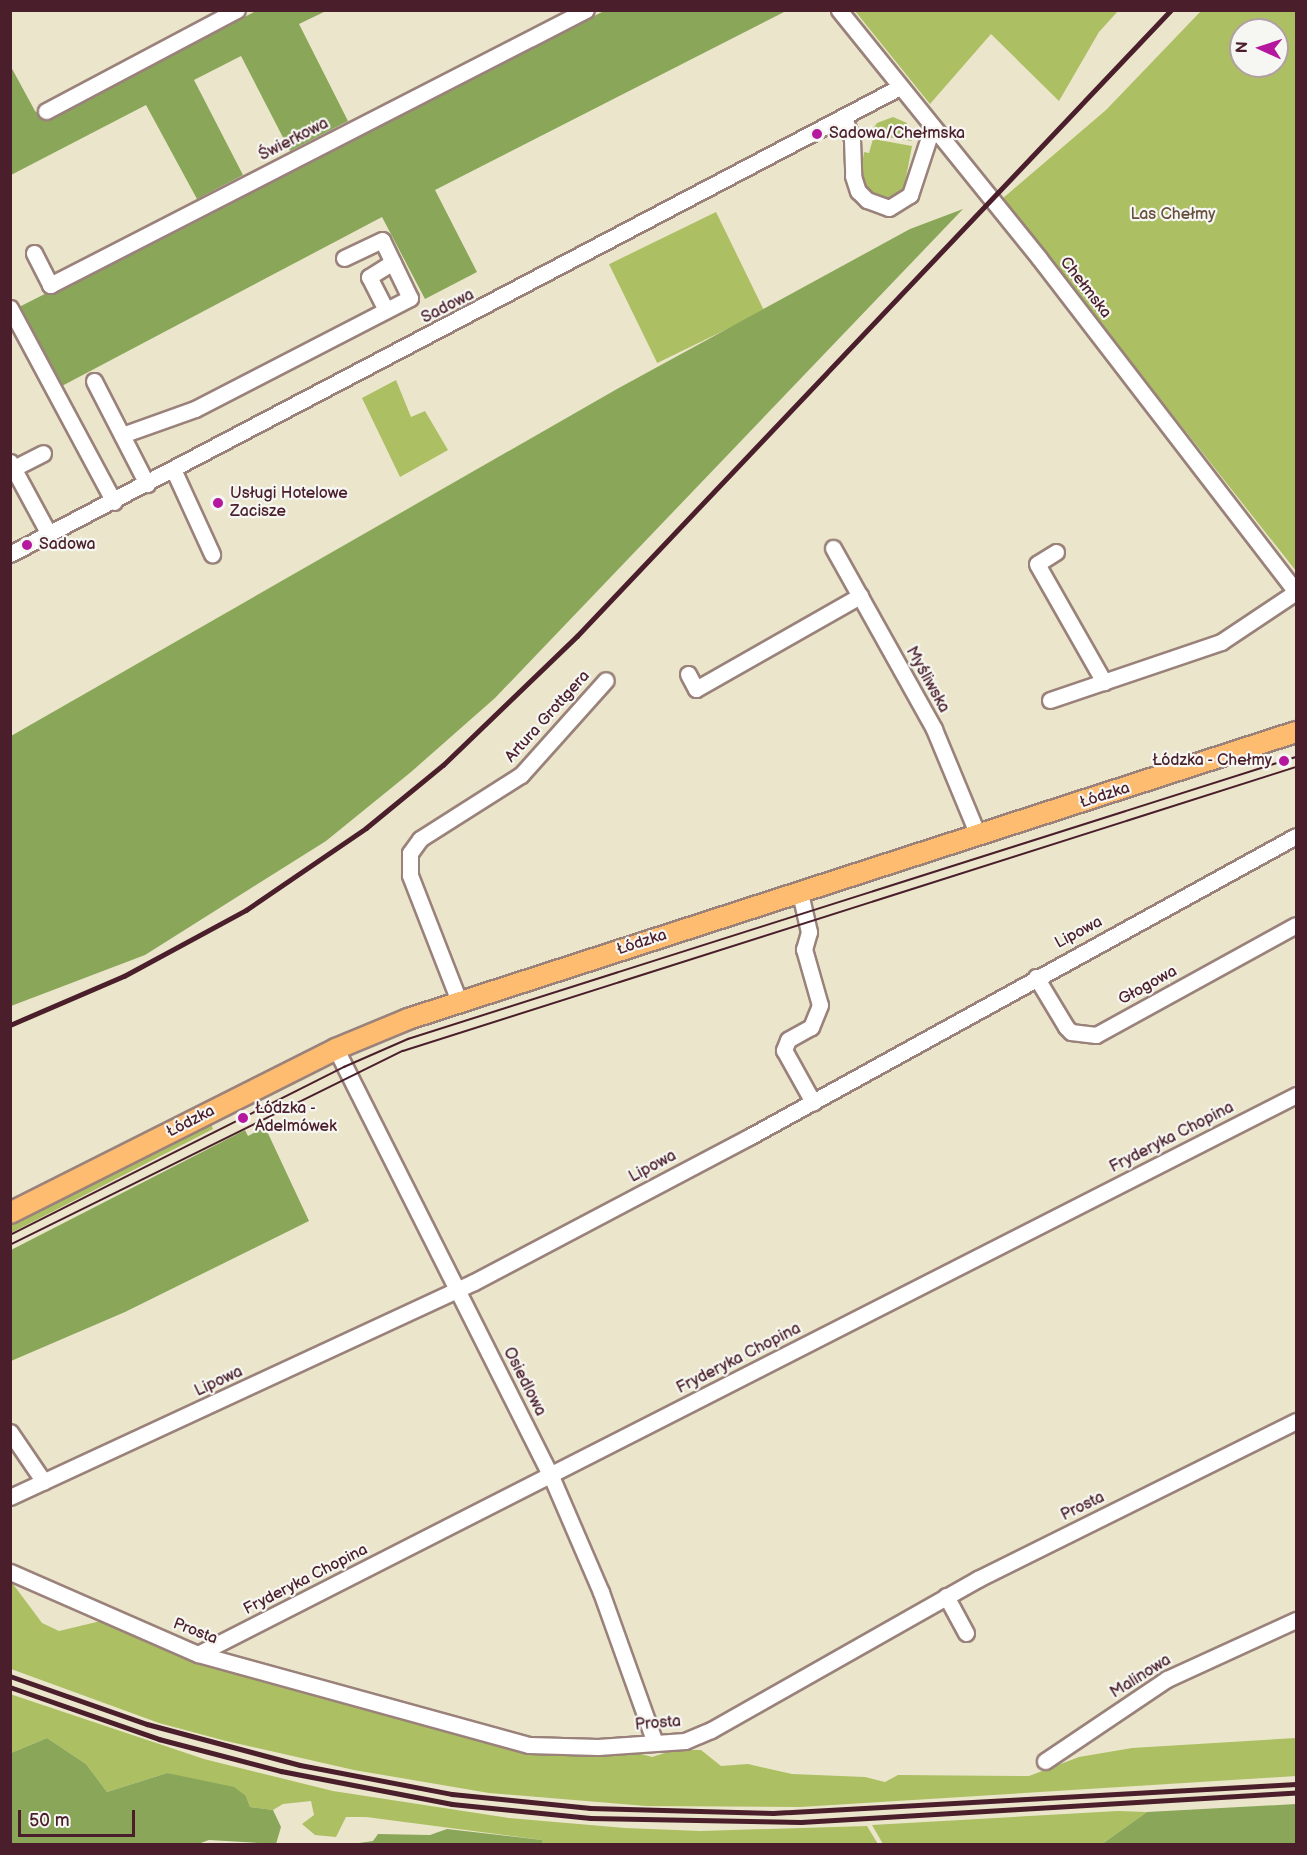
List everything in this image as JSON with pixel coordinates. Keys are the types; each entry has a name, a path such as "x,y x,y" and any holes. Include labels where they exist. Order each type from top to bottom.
{"main road":[{"name":"Łódzka","path":"10,1213 336,1049 459,1001 1296,732"}],"street":[{"path":"46,111 237,10"},
{"name":"Świerkowa","path":"34,254 50,285 586,10"},
{"name":"Chełmska","path":"838,10 1053,276 1296,592"},
{"name":"Sadowa","path":"10,554 114,502 900,87"},
{"path":"844,118 852,139 853,176 858,191 867,200 889,208 910,195 932,128"},
{"path":"122,435 195,410 410,298 382,240 344,258"},
{"path":"386,310 369,277 393,262"},
{"path":"10,308 114,502"},
{"path":"94,381 147,484"},
{"path":"44,453 12,467 49,534"},
{"path":"173,470 212,554"},
{"name":"Myśliwska","path":"833,548 938,737 978,835"},
{"path":"1056,552 1037,564 1104,682"},
{"path":"1050,700 1221,642 1296,592"},
{"path":"688,674 696,689 860,596"},
{"name":"Artura Grottgera","path":"459,1001 410,875 410,852 420,839 521,775 606,680"},
{"name":"Lipowa","path":"10,1497 456,1289 813,1102 1036,977 1296,836"},
{"path":"800,892 809,932 804,949 820,1005 811,1027 788,1040 784,1050 813,1102"},
{"name":"Głogowa","path":"1036,977 1065,1027 1071,1032 1096,1035 1296,925"},
{"name":"Osiedlowa","path":"336,1049 551,1476 601,1592 655,1743"},
{"name":"Fryderyka Chopina","path":"198,1654 1296,1095"},
{"name":"Prosta","path":"10,1572 198,1654 529,1745 588,1747 655,1743 699,1737 946,1596 1296,1422"},
{"path":"10,1432 44,1482"},
{"path":"946,1596 966,1633"},
{"name":"Malinowa","path":"1045,1761 1167,1679 1296,1620"}],"green space":[{"path":"256,11 326,11 299,24 348,121 290,151 241,56 194,80 243,175 197,199 146,105 11,175 10,65 35,111 47,119"},
{"path":"604,11 786,11 435,190 477,272 425,299 382,217 60,387 19,307"},
{"path":"855,11 1118,11 1099,32 1059,101 991,34 930,104"},
{"name":"Las Chełmy","path":"1201,11 1296,11 1296,571 1002,199 1106,110"},
{"path":"893,117 907,123 912,141 869,134 877,123"},
{"path":"873,139 912,146 904,188 894,198 881,199 865,186 862,165 864,152 869,153"},
{"path":"963,209 495,698 411,772 326,841 145,955 11,1006 11,736 617,389 910,229"},
{"path":"716,212 764,311 657,363 609,264"},
{"path":"396,380 411,417 425,411 448,450 400,477 362,398"},
{"path":"211,1124 213,1129 11,1233 11,1225"},
{"path":"265,1127 309,1221 125,1312 11,1361 11,1250 245,1130 248,1136"},
{"path":"10,1580 42,1623 59,1631 105,1620 185,1658 538,1752 579,1756 638,1753 652,1757 674,1750 701,1750 721,1766 748,1764 792,1774 865,1777 885,1782 898,1775 1029,1776 1079,1757 1132,1748 1296,1738 1296,1776 800,1807 646,1806 489,1793 354,1770 226,1741 159,1723 11,1669"},
{"path":"10,1694 204,1759 333,1791 509,1818 625,1828 700,1831 867,1826 878,1844 542,1844 542,1840 366,1817 346,1817 336,1837 315,1835 302,1824 314,1815 311,1801 283,1804 273,1810 250,1807 246,1796 167,1773 107,1792 86,1764 47,1738 11,1753"},
{"path":"47,1738 86,1764 107,1792 167,1773 234,1787 246,1796 250,1807 273,1810 281,1827 276,1844 209,1840 198,1844 11,1844 11,1753"},
{"path":"1296,1804 1296,1844 1102,1844 1147,1812"},
{"path":"1118,1811 1147,1812 1102,1844 883,1844 872,1825"},
{"path":"447,1829 542,1840 542,1844 352,1844 373,1841 378,1834 430,1835"}],"tram line":[{"path":"10,1235 344,1067 408,1039 1296,757"},
{"path":"10,1245 403,1051 1296,767"}],"railway":[{"path":"10,1025 124,976 246,910 366,828 443,765 577,636 1171,10"},
{"path":"10,1676 147,1724 300,1765 452,1794 590,1808 773,1813 1296,1784"},
{"path":"10,1687 159,1739 281,1771 452,1804 590,1818 801,1822 1296,1793"}],"place":[{"name":"Sadowa/Chełmska","path":"817,134"},
{"name":"Usługi Hotelowe Zacisze","path":"218,503"},
{"name":"Sadowa","path":"27,545"},
{"name":"Łódzka - Chełmy","path":"1284,761"},
{"name":"Łódzka - Adelmówek","path":"243,1118"}]}
